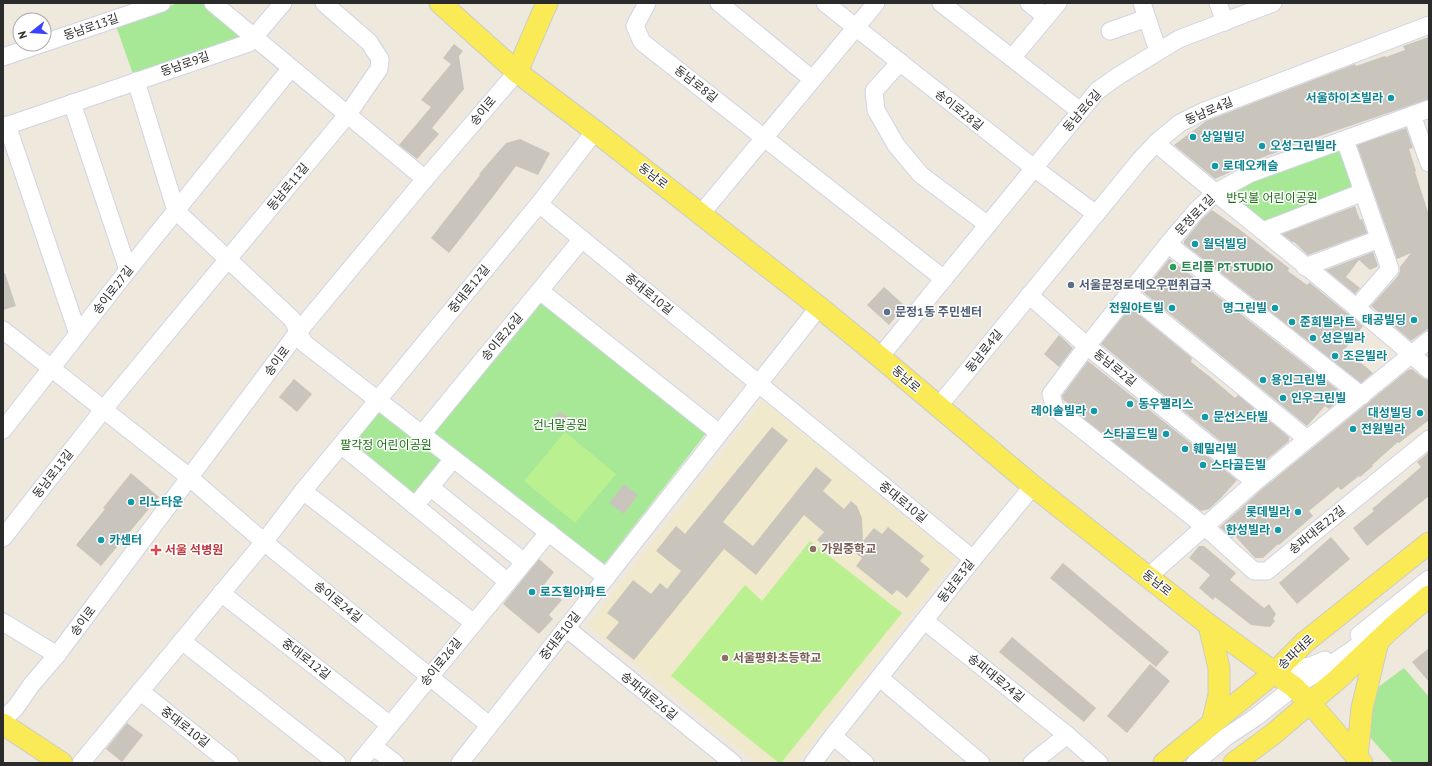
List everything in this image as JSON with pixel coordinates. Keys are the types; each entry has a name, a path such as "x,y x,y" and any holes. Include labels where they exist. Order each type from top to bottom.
{"main road":[{"name":"동남로","path":"440,3 517,72 595,131 819,307 880,356 938,407 1033,486 1149,576 1209,625 1294,687 1310,703 1359,760"},
{"name":"송이로","path":"517,72 547,3"},
{"name":"송파대로","path":"1164,763 1275,672 1305,642 1429,543"},
{"path":"1234,763 1272,735 1310,703 1429,596"},
{"path":"1209,625 1219,668 1219,695 1212,724"},
{"path":"1359,760 1362,708 1378,641"},
{"path":"3,724 62,763"}],"street":[{"name":"동남로13길","path":"52,41 162,3"},
{"path":"213,3 253,38 348,114 425,179"},
{"name":"동남로9길","path":"78,334 5,126 249,43 283,3"},
{"name":"동남로11길","path":"228,259 348,114 378,69 380,59 369,42 324,3"},
{"name":"동남로8길","path":"647,3 635,26 642,42 764,138"},
{"path":"719,3 812,80"},
{"name":"송이로28길","path":"825,3 1034,168 1096,214"},
{"path":"701,214 876,3"},
{"path":"942,3 1080,110"},
{"path":"1029,3 1046,17"},
{"path":"1012,58 1058,3"},
{"path":"1218,3 1225,22"},
{"name":"동남로6길","path":"880,356 1097,91 1118,76 1179,39 1273,3"},
{"path":"1110,31 1144,10 1158,51"},
{"name":"동남로4길","path":"938,407 1141,159 1156,143 1180,123 1202,112 1429,25"},
{"name":"동남로13길","path":"3,57 18,52"},
{"path":"900,62 874,91 876,110 896,145 921,175 988,225"},
{"path":"176,211 291,68"},
{"name":"송이로","path":"3,720 57,655 298,332 425,179 517,72"},
{"path":"136,81 176,211 292,319 304,343 606,577"},
{"path":"72,103 128,270"},
{"name":"문정로1길","path":"1087,346 1168,244 1215,193 1249,174 1429,109"},
{"path":"1412,115 1429,163"},
{"name":"중대로12길","path":"81,763 264,542 303,491 539,204 595,131"},
{"path":"764,138 944,279"},
{"path":"1345,140 1390,269 1356,308"},
{"path":"1156,143 1429,370"},
{"path":"1263,231 1363,192"},
{"name":"중대로10길","path":"539,204 973,559"},
{"name":"송이로27길","path":"50,369 176,211"},
{"name":"송이로26길","path":"422,434 582,239"},
{"path":"1305,267 1380,239"},
{"path":"1168,244 1362,396"},
{"path":"103,410 228,259"},
{"path":"540,291 719,433"},
{"path":"1128,293 1308,439"},
{"path":"1030,295 1087,346"},
{"name":"중대로10길","path":"460,763 819,307"},
{"path":"3,330 50,369 189,478"},
{"path":"1149,576 1255,482 1429,340"},
{"name":"동남로2길","path":"1204,526 1055,408 1052,394 1087,346 1255,482"},
{"path":"3,430 50,369"},
{"name":"동남로13길","path":"3,538 103,410"},
{"name":"송파대로22길","path":"1204,526 1254,571 1267,571 1429,439"},
{"path":"341,445 508,582"},
{"path":"414,506 454,459"},
{"name":"송이로24길","path":"189,478 264,542 489,725"},
{"name":"동남로3길","path":"813,763 973,559 1033,486"},
{"path":"430,487 524,562"},
{"path":"303,491 474,623"},
{"name":"송이로26길","path":"359,763 549,532"},
{"path":"1275,672 1310,666 1322,662 1362,634 1429,579"},
{"name":"중대로12길","path":"221,593 390,725"},
{"name":"송파대로24길","path":"925,621 1067,735 1099,763"},
{"path":"3,622 57,655"},
{"path":"1195,763 1226,737 1256,717 1294,687 1327,667 1375,634 1395,625"},
{"name":"송파대로26길","path":"566,628 733,763"},
{"path":"182,640 337,763"},
{"path":"880,678 981,763"},
{"name":"중대로10길","path":"140,691 230,763"},
{"path":"1032,763 1067,735"},
{"path":"833,736 865,763"},
{"path":"373,746 395,763"}],"shaded area":[{"path":"763,401 956,558 797,763 757,763 588,625"}],"green space":[{"path":"178,3 202,3 242,38 133,74 116,26"},
{"name":"반딧불 어린이공원","path":"1341,146 1357,193 1263,227 1225,193"},
{"name":"건너말공원","path":"540,298 707,432 602,567 426,434"},
{"name":"팔각정 어린이공원","path":"378,405 446,461 414,500 344,445"},
{"path":"565,432 616,474 575,523 524,481"},
{"path":"810,541 902,613 781,763 779,763 671,676 745,585 762,601"},
{"path":"1404,668 1429,697 1429,763 1393,763 1360,726 1358,702"}],"building":[{"path":"1429,37 1429,99 1285,148 1286,149 1236,167 1237,169 1215,179 1174,145 1206,121 1355,64 1356,66 1405,50 1403,46"},
{"path":"454,44 463,51 459,56 464,89 432,128 439,134 417,159 399,145 431,107 421,100 451,64 443,58"},
{"path":"1406,128 1413,148 1409,149 1416,171 1415,172 1429,215 1429,328 1411,341 1371,306 1398,276 1400,267 1411,253 1397,259 1357,145"},
{"path":"520,139 550,153 538,175 516,166 449,253 431,238 480,175 479,174 506,143"},
{"path":"1355,206 1367,233 1308,255 1294,242 1282,234"},
{"path":"1212,210 1289,268 1288,271 1307,285 1309,282 1363,326 1345,349 1373,373 1361,383 1184,244 1184,241 1203,218"},
{"path":"1373,252 1378,266 1370,270 1359,260 1346,277 1360,288 1355,294 1326,270"},
{"path":"1169,259 1338,390 1339,400 1329,409 1325,406 1307,426 1143,292"},
{"path":"3,273 5,273 16,306 3,310"},
{"path":"884,287 905,306 889,325 867,305"},
{"path":"1131,308 1192,358 1191,362 1235,398 1238,395 1289,437 1289,441 1255,469 1101,344"},
{"path":"1059,335 1073,348 1059,367 1044,354"},
{"path":"1088,361 1237,480 1209,509 1201,511 1078,414 1080,412 1063,400 1062,396"},
{"path":"1412,369 1423,378 1429,380 1429,420 1399,443 1398,442 1360,477 1359,476 1341,490 1338,487 1309,511 1313,516 1279,545 1278,544 1263,558 1255,558 1235,536 1232,538 1220,527 1261,490 1408,370"},
{"path":"294,379 312,394 297,412 279,397"},
{"path":"560,411 569,418 564,425 554,418"},
{"path":"772,427 788,440 723,522 753,546 816,467 832,480 823,491 844,509 851,501 857,506 862,518 863,541 874,528 882,534 888,527 924,556 920,561 930,569 907,598 897,590 892,595 856,566 862,558 849,548 836,549 824,546 817,540 824,532 804,515 756,575 724,549 634,660 606,638 619,622 607,613 633,580 651,594 660,583 667,589 681,571 656,551 676,526 685,534"},
{"path":"1429,452 1429,496 1367,546 1353,528 1374,511 1372,509 1421,467 1417,462"},
{"path":"131,473 159,497 101,566 76,545"},
{"path":"624,484 638,495 624,514 609,503"},
{"path":"1331,537 1350,559 1297,604 1279,583"},
{"path":"1199,546 1204,546 1236,573 1230,580 1264,608 1269,604 1276,614 1273,619 1275,621 1270,627 1251,625 1215,597 1213,600 1199,588 1210,575 1189,558"},
{"name":"로즈힐아파트","path":"539,559 554,572 544,585 562,600 549,615 553,619 539,634 503,604"},
{"path":"1063,563 1169,652 1156,667 1050,578"},
{"path":"1012,637 1096,708 1084,722 999,652"},
{"path":"1429,648 1429,682 1412,662"},
{"path":"1150,664 1170,681 1127,733 1107,716"},
{"path":"127,723 143,735 122,762 106,749"}],"place":[{"name":"서울하이츠빌라","path":"1391,98"},
{"name":"상일빌딩","path":"1193,137"},
{"name":"오성그린빌라","path":"1262,146"},
{"name":"로데오캐슬","path":"1215,166"},
{"name":"월덕빌딩","path":"1195,244"},
{"name":"트리플 PT STUDIO","path":"1173,267"},
{"name":"서울문정로데오우편취급국","path":"1071,285"},
{"name":"전원아트빌","path":"1172,308"},
{"name":"명그린빌","path":"1275,308"},
{"name":"문정1동 주민센터","path":"887,312"},
{"name":"태공빌딩","path":"1414,320"},
{"name":"준희빌라트","path":"1292,322"},
{"name":"성은빌라","path":"1313,338"},
{"name":"조은빌라","path":"1335,356"},
{"name":"용인그린빌","path":"1263,380"},
{"name":"인우그린빌","path":"1283,398"},
{"name":"동우팰리스","path":"1130,404"},
{"name":"레이솔빌라","path":"1094,411"},
{"name":"대성빌딩","path":"1420,413"},
{"name":"문선스타빌","path":"1205,417"},
{"name":"전원빌라","path":"1353,429"},
{"name":"스타골드빌","path":"1166,434"},
{"name":"훼밀리빌","path":"1185,449"},
{"name":"스타골든빌","path":"1203,465"},
{"name":"리노타운","path":"131,502"},
{"name":"롯데빌라","path":"1298,512"},
{"name":"한성빌라","path":"1278,530"},
{"name":"카센터","path":"101,540"},
{"name":"가원중학교","path":"813,549"},
{"name":"서울 석병원","path":"156,550"},
{"name":"로즈힐아파트","path":"532,592"},
{"name":"서울평화초등학교","path":"725,658"}]}
